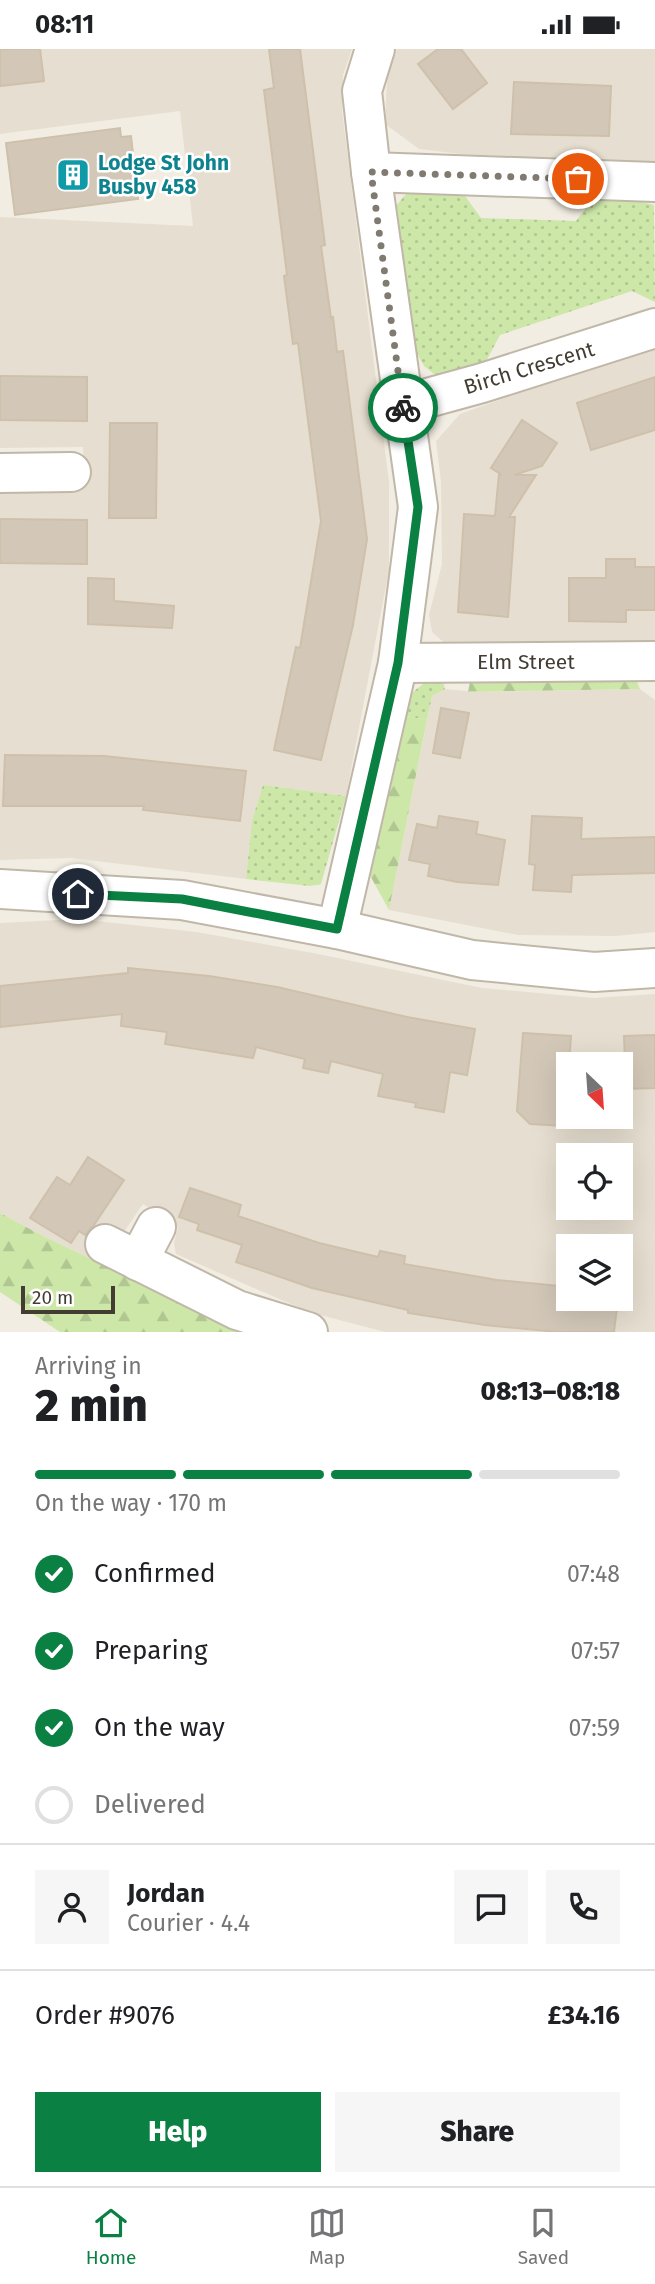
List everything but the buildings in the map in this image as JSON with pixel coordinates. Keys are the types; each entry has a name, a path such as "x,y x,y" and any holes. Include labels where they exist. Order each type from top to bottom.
{"street":[{"path":"337,929 398,663 418,507 402,405 362,91 375,49"},
{"path":"371,172 655,182"},
{"name":"Birch Crescent","path":"402,405 482,383 655,328"},
{"path":"0,473 71,472"},
{"name":"Elm Street","path":"398,663 655,661"},
{"path":"0,889 182,899 337,929 472,960 594,972 655,968"},
{"path":"156,1227 122,1252 237,1310 308,1332"}],"shaded area":[{"path":"0,49 352,49 343,75 342,111 389,482 389,570 346,796 263,785 252,820 246,879 71,858 0,860 0,486 29,485 49,492 85,488 83,447 0,448 0,217 193,226 180,111 0,134"},
{"path":"397,49 655,49 655,164 461,154 419,149 385,124 387,81"},
{"path":"655,345 655,647 448,646 432,632 429,615 442,564 441,482 436,441 460,414"},
{"path":"445,689 476,692 640,689 655,700 655,932 616,936 518,935 389,910 432,696"},
{"path":"77,919 197,932 482,988 594,998 655,994 655,1332 385,1332 309,1312 176,1254 174,1243 178,1227 143,1204 102,1264 0,1213 0,923"}],"green space":[{"path":"413,186 460,189 481,218 576,221 595,196 626,198 654,205 655,302 632,291 500,335 482,369 442,380 424,366 414,348 395,207"},
{"path":"433,676 442,677 445,689 432,696 427,720 406,716 408,696"},
{"path":"471,677 635,677 640,689 468,692"},
{"path":"406,716 427,720 389,910 367,870"},
{"path":"263,785 346,796 321,884 310,886 246,879 252,820"},
{"path":"0,1213 146,1285 256,1332 60,1332 0,1292"}],"way so far":[{"path":"403,408 371,172 578,179"}],"place":[{"name":"Lodge St John Busby 458","path":"73,175"}],"route":[{"path":"78,894 182,899 337,929 398,663 418,507 403,408"}]}
